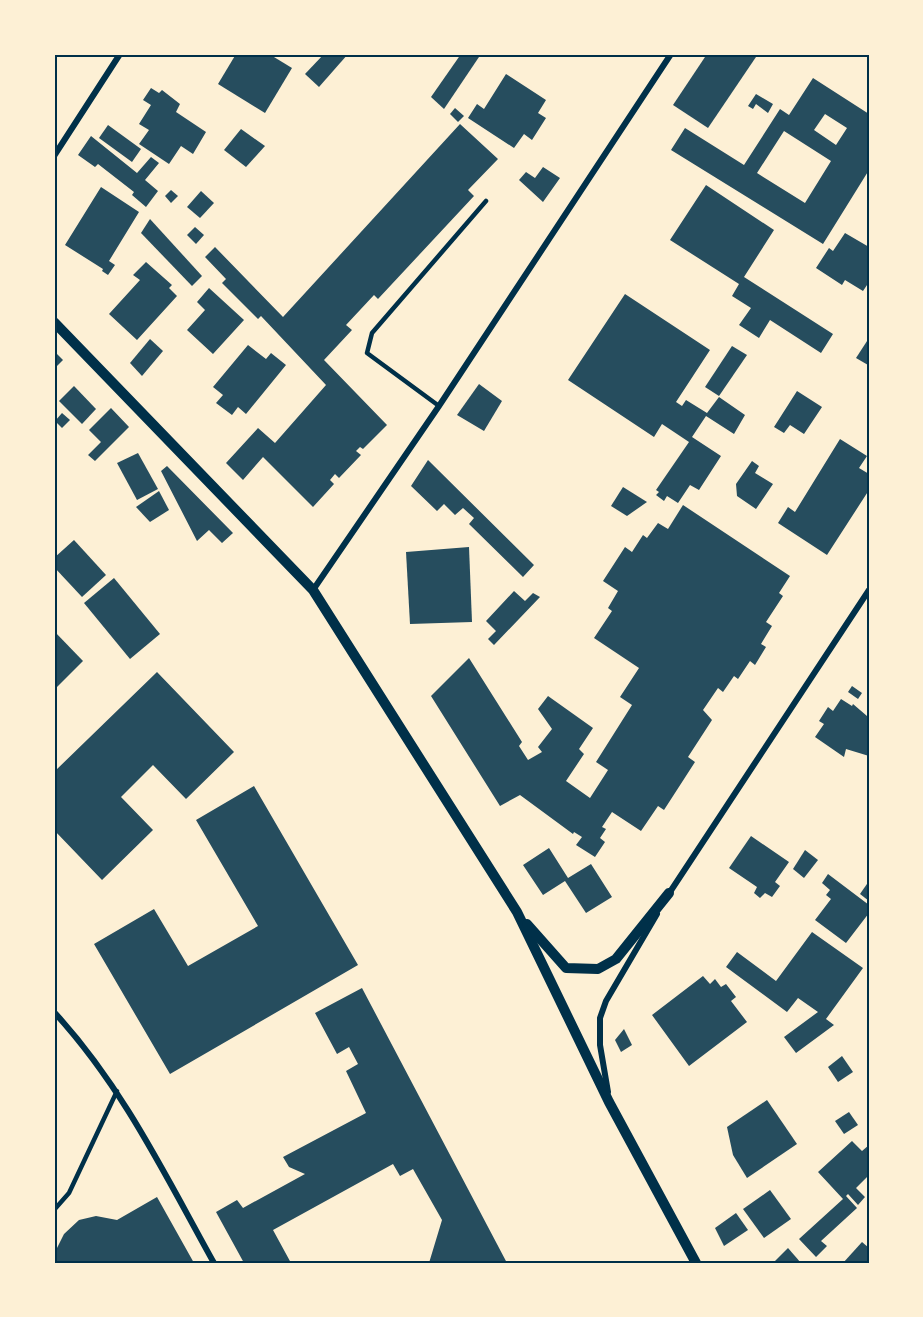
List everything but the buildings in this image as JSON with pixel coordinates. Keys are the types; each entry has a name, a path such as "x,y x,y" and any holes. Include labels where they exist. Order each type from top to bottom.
{"street":[{"path":"54,156 120,54"},
{"path":"313,590 439,406 671,54"},
{"path":"54,322 313,590 517,912 609,1102 696,1263"},
{"path":"609,1102 600,1045 600,1018 606,1002 669,893 869,590"},
{"path":"517,912 566,968 598,969 616,959 669,893"},
{"path":"54,1012 117,1090 214,1263"}],"lane":[{"path":"439,406 367,353 372,333 486,201"},
{"path":"54,1210 69,1193 117,1090"}]}
